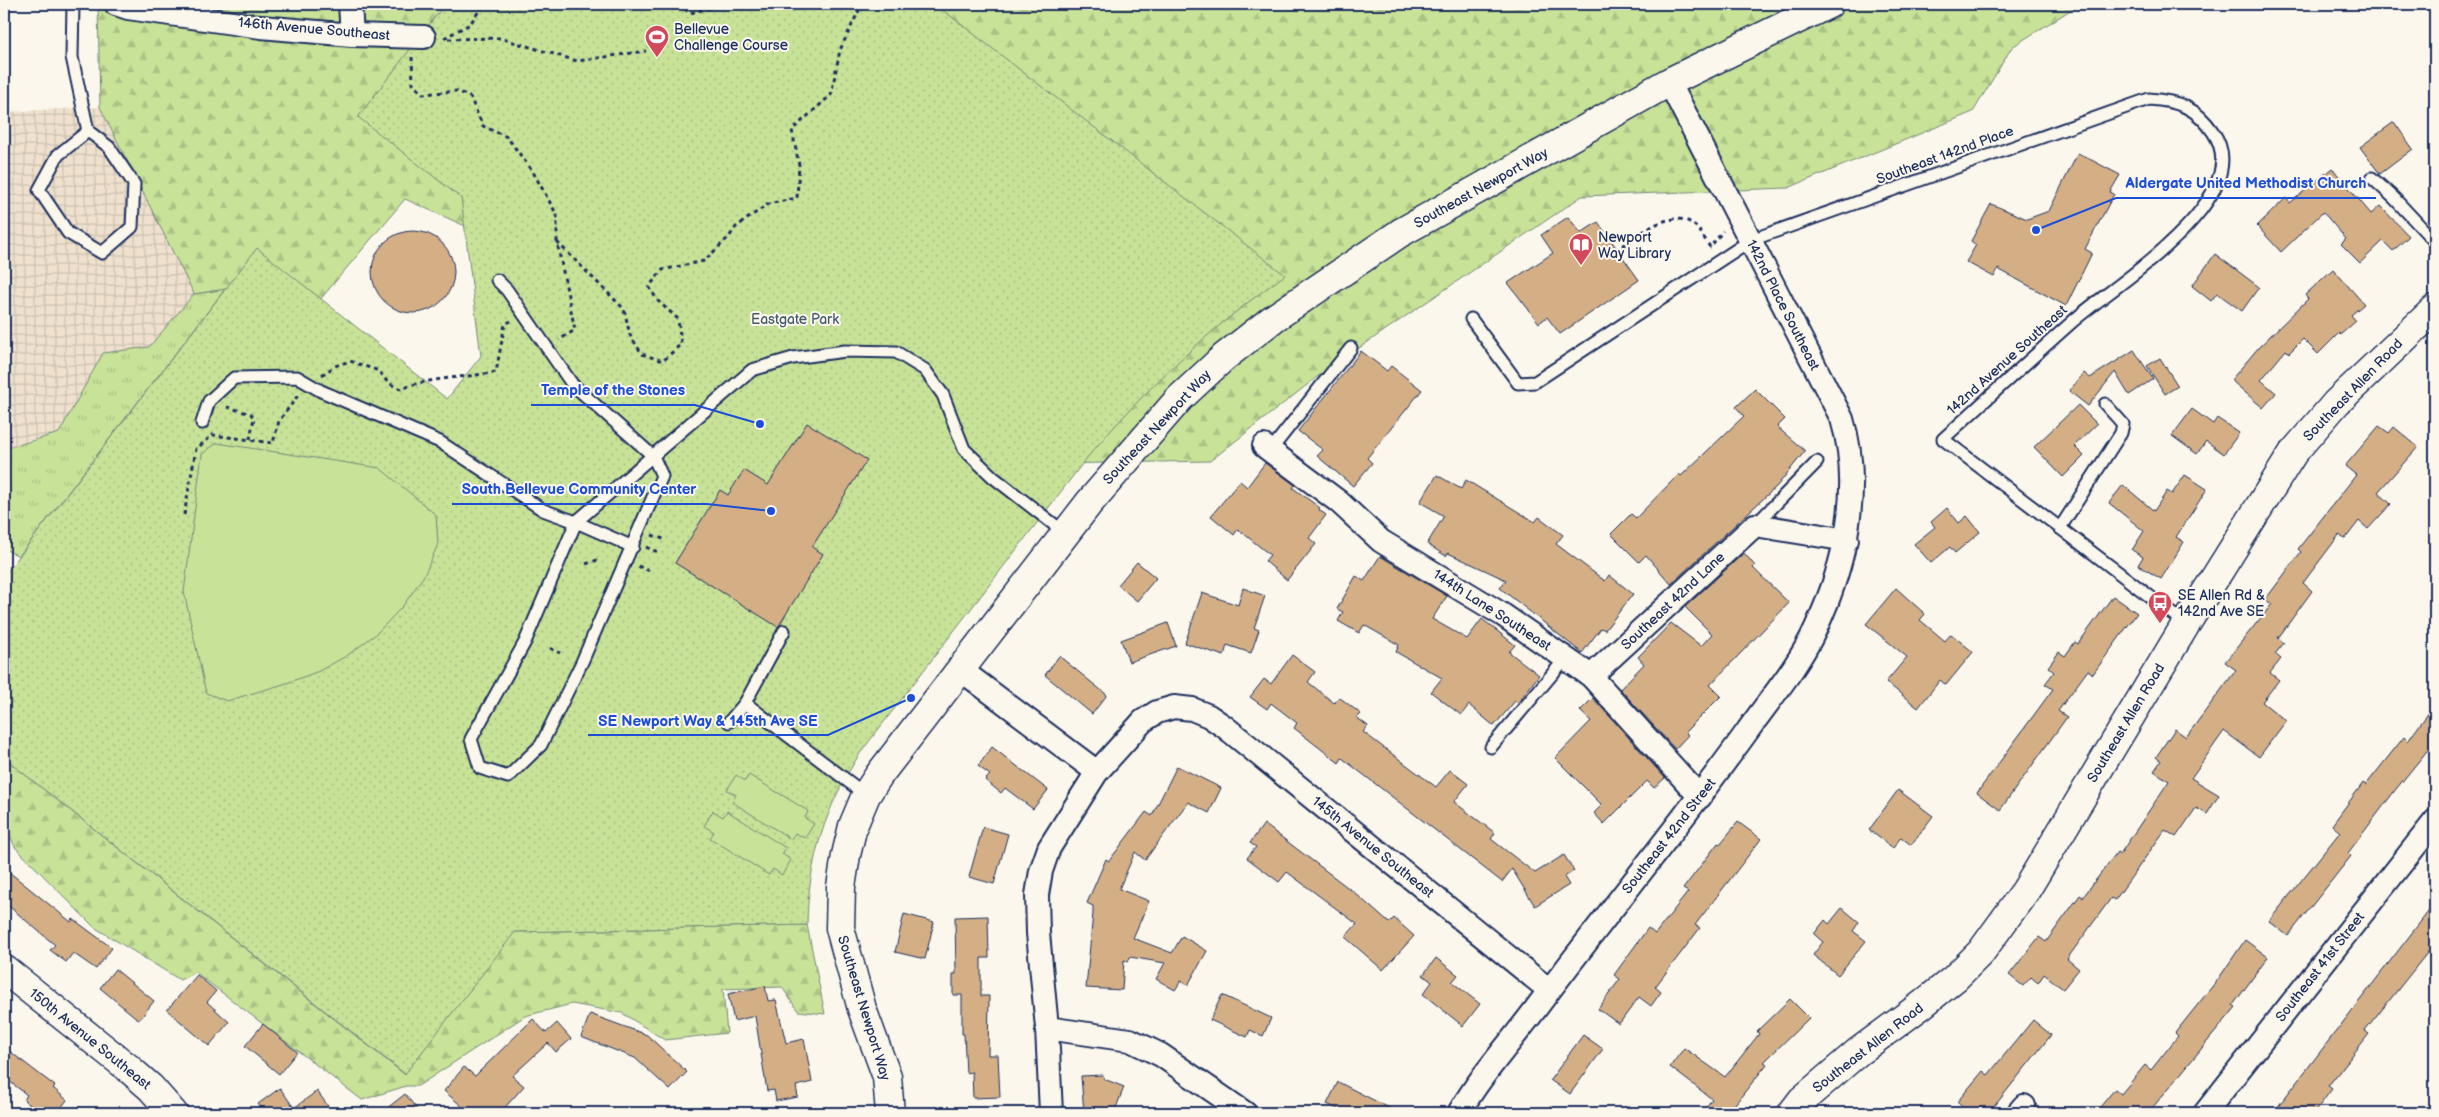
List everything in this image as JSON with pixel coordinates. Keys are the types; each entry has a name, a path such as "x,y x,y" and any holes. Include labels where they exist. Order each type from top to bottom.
{"main road":[{"name":"Southeast Newport Way","path":"890,1113 887,1077 862,1009 840,928 841,887 853,826 866,795 879,775 1066,532 1132,451 1180,398 1223,358 1274,318 1400,233 1669,82 1829,4"},
{"name":"Southeast Allen Road","path":"1792,1113 1802,1100 1858,1052 1929,999 1981,952 2026,890 2280,472 2310,430 2360,379 2435,309"},
{"name":"150th Avenue Southeast","path":"4,969 128,1067 151,1088 173,1113"}],"street":[{"name":"146th Avenue Southeast","path":"116,4 128,8 261,27 424,37"},
{"path":"350,4 352,34"},
{"name":"142nd Place Southeast","path":"1669,82 1842,419 1846,433 1850,479 1847,540"},
{"name":"144th Lane Southeast","path":"1267,449 1339,502 1381,541 1503,615 1591,676 1700,797"},
{"path":"1755,525 1847,540"},
{"name":"Southeast 42nd Lane","path":"1591,676 1755,525"},
{"name":"Southeast 42nd Street","path":"1459,1113 1549,990 1700,797 1797,660 1814,631 1847,540"},
{"path":"961,670 1097,772 1050,848 1041,871 1037,895 1051,1113"},
{"name":"145th Avenue Southeast","path":"1097,772 1143,721 1157,712 1174,707 1192,709 1209,716 1549,990"},
{"name":"Southeast 41st Street","path":"2205,1113 2435,821"},
{"path":"1047,1028 1130,1040 1161,1055 1245,1113"}],"lane":[{"path":"73,4 72,57 88,131 109,147 134,184 132,227 102,252 68,233 39,190 58,155 88,131"},
{"name":"Southeast 142nd Place","path":"1471,319 1518,383 1535,382 1751,240 2149,99"},
{"name":"142nd Avenue Southeast","path":"2149,99 2173,100 2192,109 2206,122 2218,139 2223,157 2219,177 2206,204 2189,226 2073,321 1943,439 2186,624"},
{"path":"2372,178 2394,198 2435,242"},
{"path":"498,280 572,384 653,456 662,476 638,546 541,744 508,778 480,768 471,739 525,642 576,522 653,456 752,370 793,358 845,351 896,352 925,370 943,395 964,449 993,477 1066,532"},
{"path":"1267,449 1351,348"},
{"path":"202,423 209,401 234,378 297,378 321,392 440,442 543,510 638,546"},
{"path":"2060,528 2121,433 2123,424 2105,404"},
{"name":"Southeast 42nd Lane","path":"1755,525 1817,462"},
{"path":"729,722 745,703 784,631"},
{"path":"1491,747 1565,658"},
{"path":"745,703 866,795"}],"path":[{"path":"447,39 470,24 484,4"},
{"path":"678,4 690,13 726,4"},
{"path":"557,242 624,309 630,335 642,354 663,361 681,344 678,319 658,301 649,287 662,270 704,261 729,237 736,226 768,204 798,198 799,164 792,130 831,95 840,50 862,4"},
{"path":"547,349 575,330 557,242 557,215 533,172 507,137 483,126 470,97 457,91 423,94 413,84 411,60 424,37 447,39 500,38 577,61 646,51"},
{"path":"1622,246 1666,219 1684,220 1694,225 1710,247 1722,235 1726,224"},
{"path":"318,378 335,366 350,362 379,371 388,383 400,389 433,380 455,379 496,372 505,324 524,315"},
{"path":"184,515 196,449 213,435 273,443 280,421 301,391"},
{"path":"227,407 251,414 254,418 250,439"},
{"path":"649,534 666,540"},
{"path":"638,546 660,553"},
{"path":"586,564 600,559"},
{"path":"635,565 652,572"},
{"path":"550,648 560,652"}],"shaded area":[{"path":"100,107 149,198 194,294 149,347 103,353 59,434 4,449 4,112"}],"green space":[{"path":"98,4 2080,4 2012,47 1973,112 1788,188 1582,196 1321,374 1210,461 998,465 405,199 291,334 226,289 194,294 100,107"},
{"name":"Eastgate Park","path":"445,4 935,4 1285,275 1257,295 1205,338 1155,384 1108,433 861,752 838,792 821,834 811,878 807,925 515,932 405,1074 4,758 4,576 257,248 447,399 481,356 461,198 358,117"},
{"path":"225,289 19,556 4,549 4,449 59,433 103,353 149,347 194,294"},
{"path":"217,443 380,468 436,515 438,544 425,574 403,606 376,634 348,655 319,671 227,701 206,693 184,592 202,454"},
{"path":"4,758 404,1074 514,932 807,925 825,1014 798,1011 782,987 723,989 727,1033 665,1040 622,1013 572,1004 525,1016 418,1086 406,1086 362,1100 195,972 180,980 94,927 15,847 4,822"},
{"path":"736,775 745,781 749,775 808,811 805,818 814,824 805,838 795,833 791,839 732,802 736,795 727,790"},
{"path":"713,811 723,817 727,811 786,848 782,854 791,860 782,875 773,869 769,875 710,838 714,832 704,826"}],"building":[{"path":"2394,122 2413,149 2380,174 2360,147"},
{"path":"2078,153 2120,175 2110,192 2114,194 2085,249 2092,253 2066,306 1998,269 1994,277 1966,262 1976,245 1971,241 1991,204 2027,219 2049,211"},
{"path":"2332,168 2371,214 2380,206 2409,236 2393,251 2383,241 2360,263 2341,244 2346,239 2323,212 2281,252 2257,226 2286,198 2290,203"},
{"name":"Newport Way Library","path":"1568,217 1581,233 1598,222 1639,280 1560,334 1547,317 1539,323 1508,283 1553,253 1541,235"},
{"path":"413,231 429,234 442,243 451,256 454,272 451,288 442,301 429,310 413,313 397,310 384,301 375,288 372,272 375,256 384,243 397,234"},
{"path":"2215,254 2259,287 2242,311 2217,293 2211,301 2192,286"},
{"path":"2333,269 2364,304 2351,315 2356,321 2340,335 2339,333 2318,354 2303,339 2289,353 2286,350 2261,380 2276,393 2263,408 2231,380 2259,347 2308,299 2305,295"},
{"path":"2134,350 2153,379 2129,395 2115,372 2088,406 2069,391 2084,373 2090,378"},
{"path":"1361,351 1387,371 1391,366 1422,390 1367,458 1372,463 1353,486 1317,456 1323,450 1298,431"},
{"path":"2160,358 2178,386 2165,394 2147,366"},
{"path":"1755,389 1785,419 1777,427 1805,451 1777,486 1671,584 1646,555 1639,562 1611,534 1631,514 1636,518 1679,474 1681,476 1744,416 1736,407"},
{"path":"2078,405 2097,424 2074,446 2084,456 2063,477 2034,447"},
{"path":"2192,409 2213,424 2217,418 2239,433 2224,454 2206,441 2197,454 2172,436"},
{"path":"807,423 867,460 812,547 823,554 778,627 675,563 720,490 728,495 744,470 768,485"},
{"path":"2379,426 2389,433 2394,427 2418,447 2378,492 2391,504 2368,529 2359,521 2345,539 2339,535 2303,583 2312,591 2278,638 2284,643 2275,654 2281,659 2270,673 2279,680 2262,702 2286,721 2259,757 2224,731 2191,778 2219,795 2207,814 2196,808 2176,837 2165,830 2115,900 2111,898 2067,959 2079,969 2063,989 2044,974 2038,983 2031,977 2023,986 2009,975 2039,937 2046,942 2080,895 2083,897 2117,852 2120,854 2169,781 2154,771 2161,761 2156,757 2175,729 2186,737 2236,670 2225,662 2272,604 2265,600 2301,552 2298,549 2356,475 2345,466"},
{"path":"1265,463 1295,485 1293,488 1320,508 1319,510 1326,515 1309,538 1316,544 1287,580 1265,561 1270,555 1238,529 1234,535 1211,516 1240,481 1247,487"},
{"path":"1437,475 1461,489 1466,480 1535,522 1539,517 1563,535 1556,544 1605,581 1609,575 1633,594 1605,630 1601,628 1582,653 1500,588 1506,580 1448,553 1446,556 1427,544 1444,516 1420,502"},
{"path":"2185,475 2207,489 2176,537 2184,542 2161,579 2138,565 2143,557 2132,550 2144,531 2109,503 2123,485 2154,511 2167,491 2172,494"},
{"path":"1947,508 1959,523 1967,516 1980,532 1955,553 1950,547 1931,563 1914,544 1935,527 1931,522"},
{"path":"1744,553 1755,566 1753,568 1789,603 1710,685 1721,696 1685,732 1688,735 1675,749 1620,689 1644,664 1638,657 1671,623 1701,646 1712,634 1685,607"},
{"path":"1380,556 1447,596 1432,619 1467,639 1482,619 1515,645 1509,652 1539,675 1518,703 1515,701 1494,726 1469,705 1461,715 1431,692 1442,678 1396,652 1399,645 1364,625 1359,633 1338,621 1343,612 1337,609 1356,576 1364,581"},
{"path":"1137,562 1156,578 1137,601 1118,585"},
{"path":"1243,588 1265,596 1254,628 1259,630 1251,653 1227,645 1224,656 1185,643 1202,593 1238,605"},
{"path":"1896,588 1925,614 1920,620 1945,641 1951,634 1973,652 1946,685 1940,680 1918,708 1886,682 1907,657 1866,624"},
{"path":"2113,596 2137,613 2093,674 2088,670 2058,711 2067,717 2000,810 1977,793 2053,689 2045,684 2054,672 2048,667 2059,652 2065,656 2075,642 2078,644"},
{"path":"1168,623 1176,646 1129,662 1121,640"},
{"path":"1292,655 1315,672 1308,682 1334,703 1339,697 1361,714 1357,718 1368,726 1363,732 1436,787 1450,770 1468,784 1454,802 1495,833 1491,839 1535,873 1564,855 1574,871 1564,877 1569,885 1535,906 1512,869 1502,882 1342,758 1339,763 1294,728 1297,723 1271,703 1267,709 1250,697 1264,679 1271,684"},
{"path":"1059,656 1107,695 1092,714 1045,675"},
{"path":"1593,698 1665,778 1654,788 1647,781 1604,824 1594,813 1602,805 1555,758 1591,721 1580,711"},
{"path":"2435,704 2435,741 2396,789 2348,853 2351,856 2288,936 2269,921 2340,832 2332,825 2363,783 2366,785 2404,737 2408,741"},
{"path":"992,747 1048,790 1033,809 1005,788 1001,793 985,780 990,775 978,766"},
{"path":"1177,766 1221,788 1209,813 1188,802 1145,860 1135,852 1119,889 1149,901 1133,938 1172,953 1182,936 1207,951 1188,985 1181,981 1175,990 1156,979 1165,963 1130,957 1128,962 1124,960 1122,990 1086,988 1093,913 1093,906 1087,903 1106,859 1109,861 1146,812 1152,816"},
{"path":"1898,790 1933,816 1911,845 1901,837 1893,848 1869,830"},
{"path":"1738,822 1761,839 1695,925 1700,928 1655,987 1661,992 1651,1006 1639,997 1619,1024 1598,1009 1620,979 1614,975 1648,928 1655,934 1688,892 1683,889 1718,843 1720,844"},
{"path":"1264,824 1355,893 1389,923 1394,918 1414,936 1383,970 1345,937 1357,924 1287,872 1279,882 1247,858 1256,847 1250,843"},
{"path":"983,827 1008,834 994,884 969,877"},
{"path":"4,868 71,922 73,919 112,948 96,969 73,953 66,962 50,950 55,945 4,902"},
{"path":"2435,903 2435,943 2365,1031 2369,1034 2328,1086 2332,1089 2314,1113 2273,1113"},
{"path":"1842,908 1859,922 1853,931 1866,941 1838,975 1813,955 1823,942 1814,934 1825,920 1829,924"},
{"path":"904,914 934,922 925,959 895,952"},
{"path":"988,916 989,958 981,958 981,996 989,996 988,1055 998,1055 1000,1097 973,1098 972,1072 966,1073 964,1034 962,1034 962,995 953,995 953,974 956,974 955,917"},
{"path":"2245,940 2268,957 2233,1005 2236,1007 2148,1113 2095,1113 2115,1089 2121,1094 2145,1065 2151,1070 2178,1036 2175,1033 2219,978"},
{"path":"1436,958 1458,975 1452,982 1480,1004 1463,1026 1423,994 1432,982 1423,975"},
{"path":"115,969 154,1001 139,1020 100,988"},
{"path":"197,975 216,991 207,1002 229,1022 209,1046 167,1010"},
{"path":"765,986 768,1001 776,1000 786,1043 804,1039 812,1082 796,1086 798,1097 776,1101 774,1090 767,1091 755,1016 734,1021 728,994"},
{"path":"1222,995 1271,1018 1263,1036 1250,1030 1247,1037 1210,1020"},
{"path":"1790,999 1809,1018 1764,1062 1767,1064 1728,1113 1702,1113 1712,1099 1670,1067 1684,1048 1725,1077 1759,1034 1757,1031"},
{"path":"590,1014 647,1035 687,1072 670,1090 635,1058 581,1037"},
{"path":"533,1019 546,1033 557,1023 571,1039 556,1052 548,1043 512,1076 524,1086 500,1113 470,1113 444,1091 464,1067 475,1076"},
{"path":"2033,1020 2051,1035 1989,1113 1969,1113 1957,1102 1983,1071 1988,1075"},
{"path":"263,1024 297,1052 279,1074 245,1046"},
{"path":"1583,1035 1603,1049 1570,1094 1550,1080"},
{"path":"4,1047 55,1086 53,1088 67,1100 57,1113 40,1113 24,1100 27,1095 4,1077"},
{"path":"1103,1075 1104,1079 1124,1087 1114,1113 1084,1113 1081,1076"},
{"path":"1338,1082 1399,1113 1346,1113 1327,1104"},
{"path":"280,1088 294,1108 317,1091 333,1113 265,1113 258,1104"},
{"path":"405,1094 420,1113 381,1113"}],"place":[{"name":"Bellevue Challenge Course","path":"657,58"},
{"name":"Aldergate United Methodist Church","path":"2036,230"},
{"name":"Newport Way Library","path":"1581,266"},
{"name":"Temple of the Stones","path":"760,424"},
{"name":"South Bellevue Community Center","path":"771,511"},
{"name":"SE Allen Rd & 142nd Ave SE","path":"2160,624"},
{"name":"SE Newport Way & 145th Ave SE","path":"911,698"}]}
